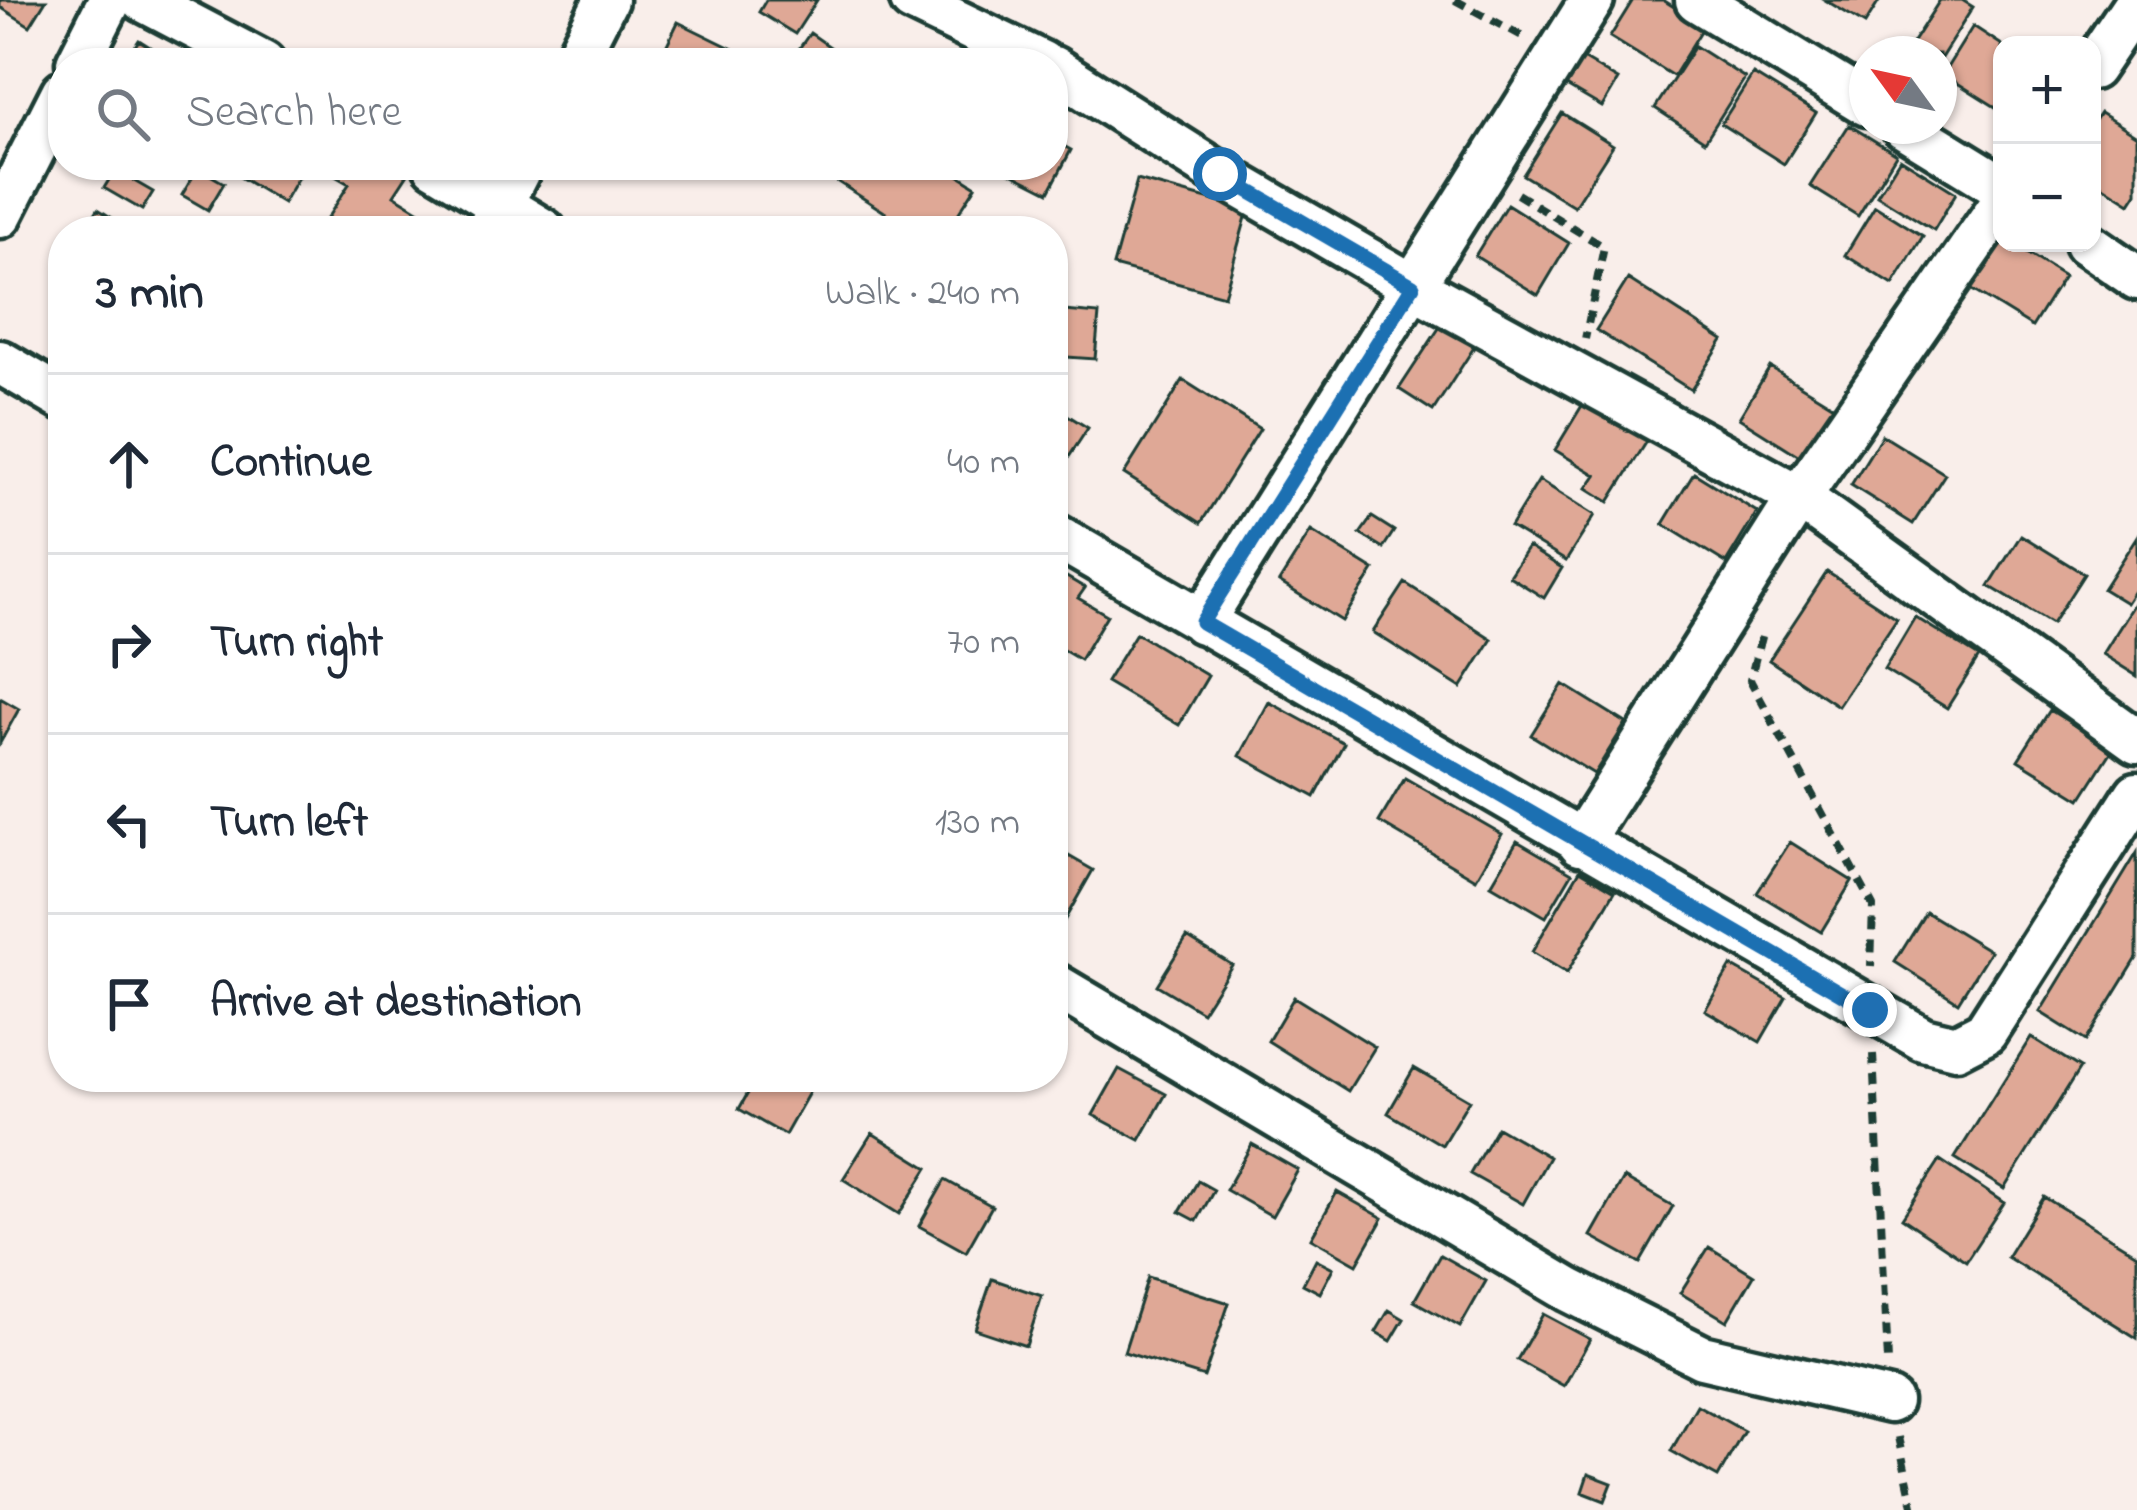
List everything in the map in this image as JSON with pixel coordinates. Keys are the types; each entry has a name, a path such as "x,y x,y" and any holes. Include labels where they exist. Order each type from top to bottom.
{"street":[{"path":"86,48 110,0"},
{"path":"143,0 234,48"},
{"path":"582,48 606,0"},
{"path":"911,0 1011,48"},
{"path":"1202,622 1592,0"},
{"path":"1697,0 1849,93"},
{"path":"2101,55 2137,1"},
{"path":"1068,78 1220,174 1413,286 1799,497 2137,740"},
{"path":"0,216 48,122"},
{"path":"1932,144 1993,181"},
{"path":"452,180 492,216"},
{"path":"495,216 513,180"},
{"path":"1580,843 1799,497 1993,216"},
{"path":"2099,252 2137,278"},
{"path":"0,362 48,390"},
{"path":"1068,543 1923,1040 1956,1047 1985,1032 2137,794"},
{"path":"1068,993 1569,1290 1702,1357 1890,1401"}],"path":[{"path":"1890,1401 1914,1510"}],"building":[{"path":"0,0 46,0 30,26 0,7"},
{"path":"766,0 817,0 795,34 759,12"},
{"path":"1633,0 1663,0 1704,26 1673,76 1610,37"},
{"path":"1825,0 1880,0 1865,24"},
{"path":"1940,0 1962,0 1973,7 1955,36 1917,36"},
{"path":"678,22 731,48 665,48"},
{"path":"1973,26 1993,39 1993,105 1957,83 1957,52"},
{"path":"810,33 832,48 800,48"},
{"path":"1695,46 1745,78 1705,141 1655,108"},
{"path":"1579,57 1618,80 1602,107 1563,84"},
{"path":"1753,74 1816,113 1784,164 1721,124"},
{"path":"1562,113 1613,145 1574,206 1523,175"},
{"path":"2101,114 2137,136 2137,192 2130,203 2101,185"},
{"path":"1849,125 1849,144 1880,144 1896,154 1858,216 1810,186"},
{"path":"1900,158 1956,193 1934,230 1877,195"},
{"path":"109,180 132,180 153,192 142,210 104,188"},
{"path":"191,180 224,183 208,210 182,195"},
{"path":"245,180 296,180 283,203"},
{"path":"342,180 404,180 394,195 428,216 329,216 349,184"},
{"path":"967,180 976,186 957,216 891,216 838,182"},
{"path":"1025,180 1055,180 1049,192"},
{"path":"1137,180 1248,210 1224,296 1113,266"},
{"path":"1507,204 1569,243 1538,295 1475,256"},
{"path":"1875,206 1923,236 1893,285 1845,255"},
{"path":"1993,250 2025,252 2064,276 2032,327 1969,288"},
{"path":"1628,279 1723,340 1691,390 1596,330"},
{"path":"1068,311 1099,314 1095,359 1068,357"},
{"path":"1449,313 1482,335 1433,411 1399,389"},
{"path":"1770,367 1834,406 1801,457 1739,418"},
{"path":"1183,380 1260,429 1201,523 1124,474"},
{"path":"1586,399 1649,438 1609,502 1587,488 1596,475 1555,450"},
{"path":"1068,415 1088,428 1068,458"},
{"path":"1882,435 1945,474 1913,524 1851,485"},
{"path":"1694,473 1757,512 1726,563 1663,524"},
{"path":"1539,480 1595,515 1566,561 1510,527"},
{"path":"1372,517 1394,531 1383,548 1360,534"},
{"path":"1311,531 1374,570 1342,621 1279,582"},
{"path":"2021,535 2084,574 2052,624 1989,586"},
{"path":"2137,536 2137,586 2126,603 2103,589"},
{"path":"1528,547 1562,568 1544,598 1509,576"},
{"path":"1827,572 1897,618 1838,706 1769,660"},
{"path":"1068,578 1085,588 1078,598 1107,615 1080,660 1068,653"},
{"path":"1405,583 1492,639 1461,688 1373,632"},
{"path":"2134,603 2137,605 2137,676 2102,654"},
{"path":"1915,617 1979,657 1947,708 1884,669"},
{"path":"1136,633 1208,676 1179,725 1106,682"},
{"path":"1563,684 1626,723 1594,774 1531,735"},
{"path":"0,698 19,709 0,743"},
{"path":"1269,702 1344,743 1315,797 1240,756"},
{"path":"2050,710 2113,749 2081,799 2018,760"},
{"path":"1405,778 1502,834 1476,879 1379,822"},
{"path":"1517,841 1572,873 1546,917 1491,885"},
{"path":"1790,842 1852,881 1821,932 1757,893"},
{"path":"2137,853 2137,958 2086,1041 2040,1012"},
{"path":"1068,856 1093,870 1068,914"},
{"path":"1580,870 1615,891 1567,973 1532,952"},
{"path":"1926,912 1990,951 1958,1002 1895,962"},
{"path":"1187,937 1232,965 1202,1012 1157,985"},
{"path":"1731,966 1786,997 1760,1042 1705,1010"},
{"path":"1294,997 1375,1047 1348,1091 1268,1041"},
{"path":"2031,1037 2080,1068 2004,1189 1955,1158"},
{"path":"1414,1068 1469,1100 1442,1145 1388,1113"},
{"path":"1119,1069 1166,1094 1140,1140 1093,1115"},
{"path":"749,1092 809,1092 785,1135 739,1109"},
{"path":"1497,1127 1549,1157 1523,1204 1470,1174"},
{"path":"872,1133 928,1168 899,1214 843,1179"},
{"path":"1252,1144 1298,1170 1272,1216 1226,1190"},
{"path":"1940,1160 2004,1203 1966,1261 1902,1218"},
{"path":"1624,1178 1673,1206 1640,1263 1591,1236"},
{"path":"945,1180 992,1206 966,1252 919,1226"},
{"path":"1198,1181 1214,1190 1197,1221 1180,1212"},
{"path":"1337,1192 1383,1218 1357,1264 1311,1238"},
{"path":"2044,1197 2137,1254 2137,1338 2007,1257"},
{"path":"1709,1247 1754,1275 1727,1321 1680,1293"},
{"path":"1440,1255 1486,1281 1460,1327 1414,1301"},
{"path":"1316,1259 1333,1268 1320,1293 1303,1284"},
{"path":"1148,1277 1229,1303 1204,1377 1124,1352"},
{"path":"992,1279 1042,1296 1026,1346 975,1329"},
{"path":"1389,1310 1404,1319 1391,1341 1376,1332"},
{"path":"1543,1314 1590,1339 1564,1386 1517,1360"},
{"path":"1697,1405 1744,1431 1718,1477 1671,1451"},
{"path":"1588,1474 1612,1483 1605,1501 1582,1492"}],"route":[{"path":"1220,174 1413,286 1202,622 1870,1010"}]}
